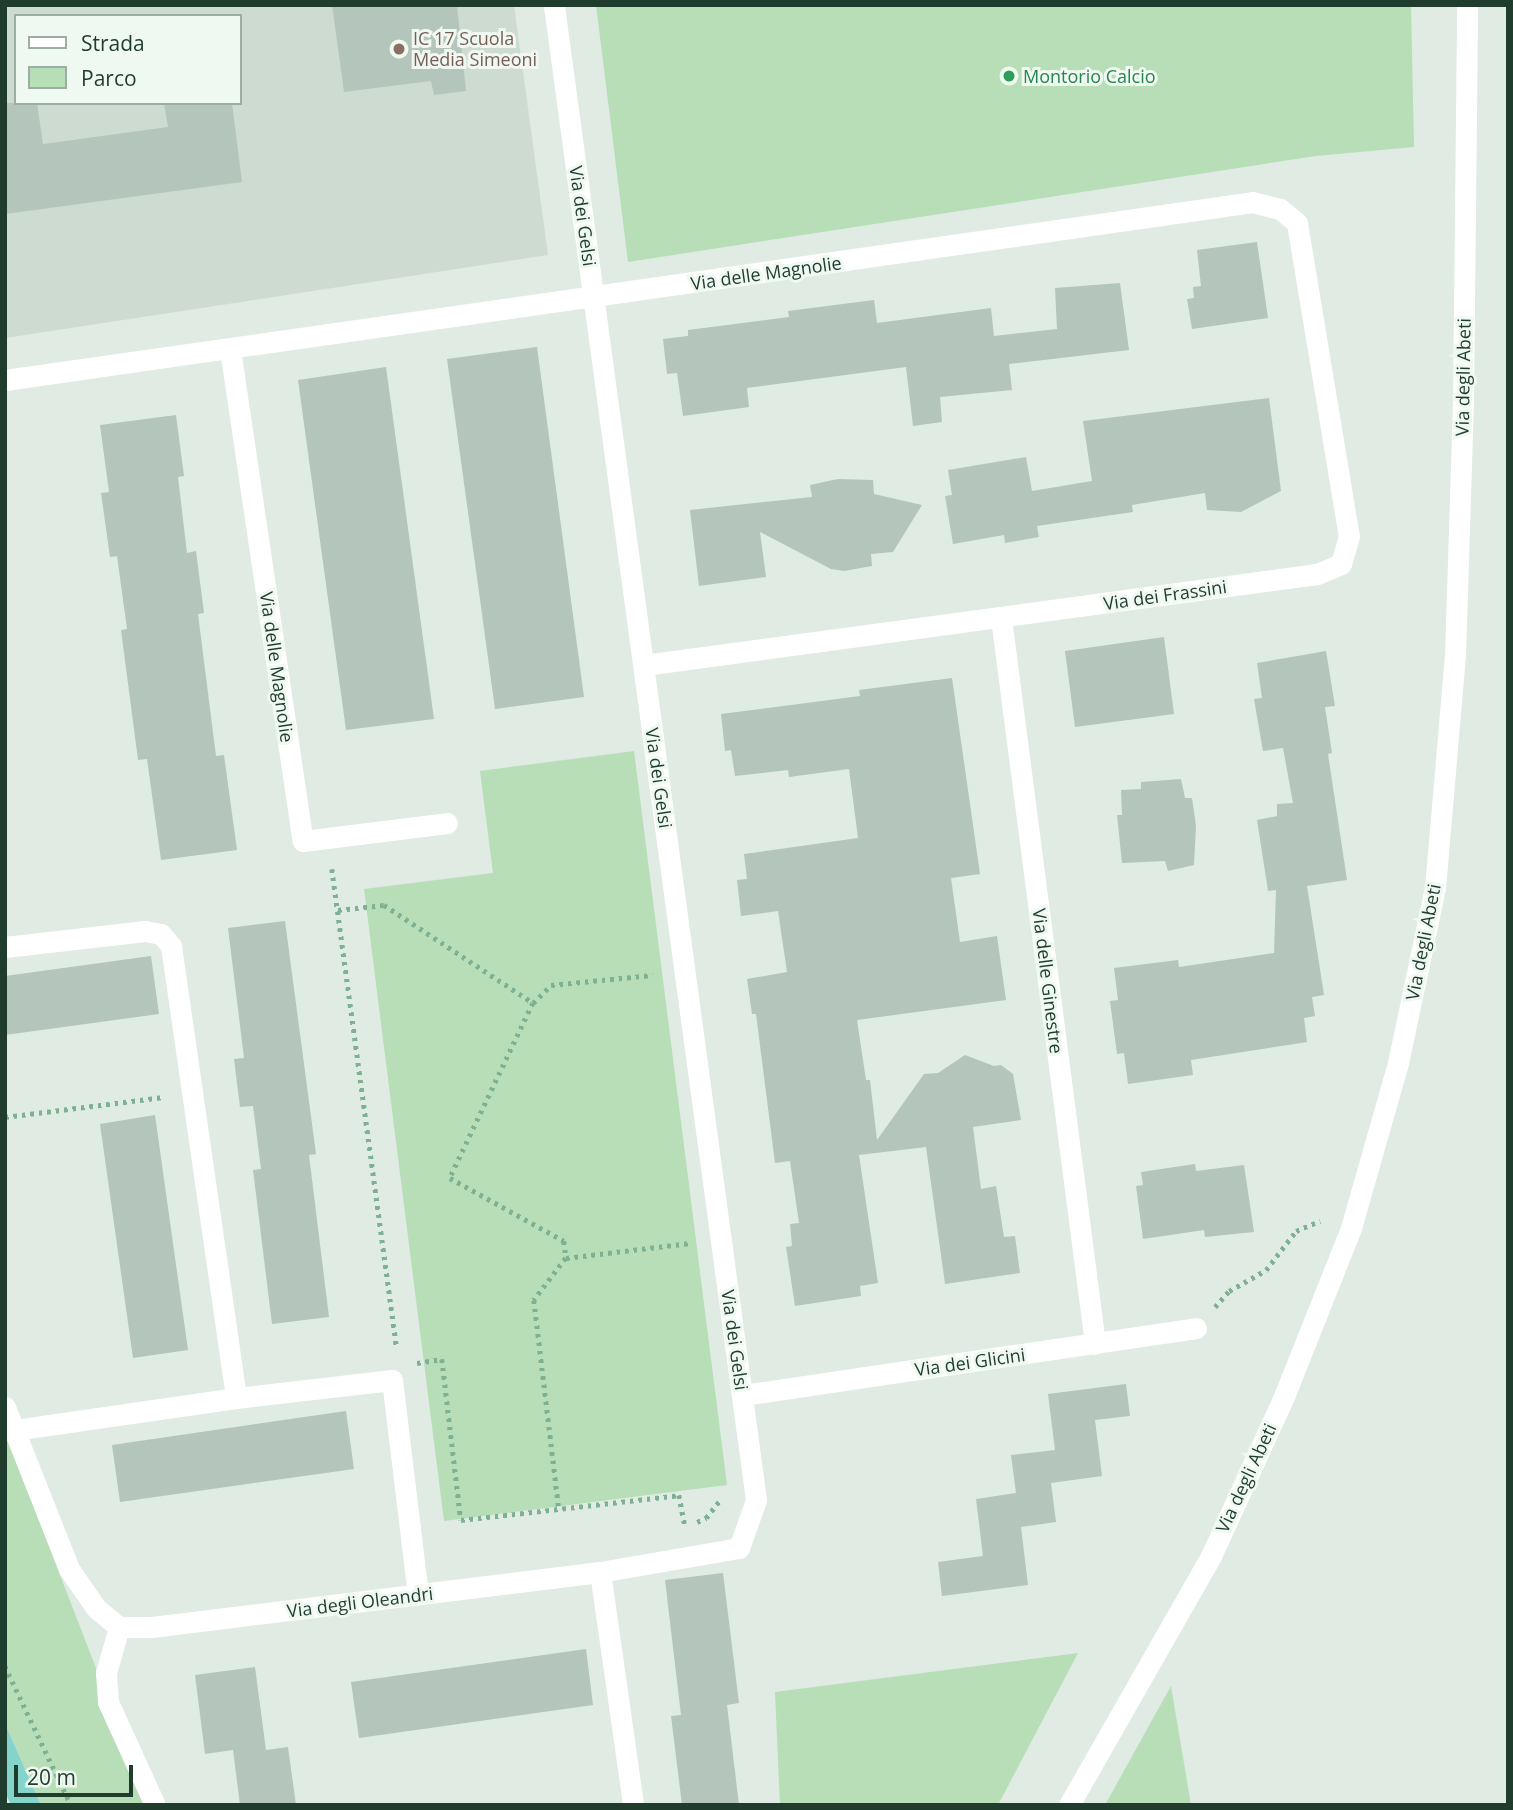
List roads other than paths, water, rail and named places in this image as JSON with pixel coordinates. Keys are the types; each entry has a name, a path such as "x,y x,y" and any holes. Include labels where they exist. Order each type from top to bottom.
{"street":[{"name":"Via dei Gelsi","path":"554,5 756,1500 739,1548"},
{"name":"Via degli Abeti","path":"1069,1805 1211,1556 1286,1394 1359,1203 1398,1063 1435,888 1456,643 1463,402 1467,5"},
{"name":"Via delle Magnolie","path":"5,380 1252,202 1280,209 1297,223"},
{"name":"Via dei Frassini","path":"643,665 1317,574 1341,564 1349,536 1297,223"},
{"name":"Via delle Magnolie","path":"230,349 303,841 447,822"},
{"name":"Via delle Ginestre","path":"1001,618 1095,1344"},
{"path":"5,947 145,931 161,933 171,946 236,1398"},
{"name":"Via dei Glicini","path":"743,1395 1196,1328"},
{"path":"15,1430 396,1373 418,1594"},
{"path":"5,1407 69,1569 96,1608 119,1627 106,1673 108,1702 155,1805"},
{"name":"Via degli Oleandri","path":"119,1627 152,1628 600,1572 739,1548"},
{"path":"600,1572 633,1805"}],"water":[{"path":"5,1724 41,1805 11,1805 5,1792"}],"place":[{"name":"IC 17 Scuola Media Simeoni","path":"399,49"},
{"name":"Montorio Calcio","path":"1009,76"}]}
